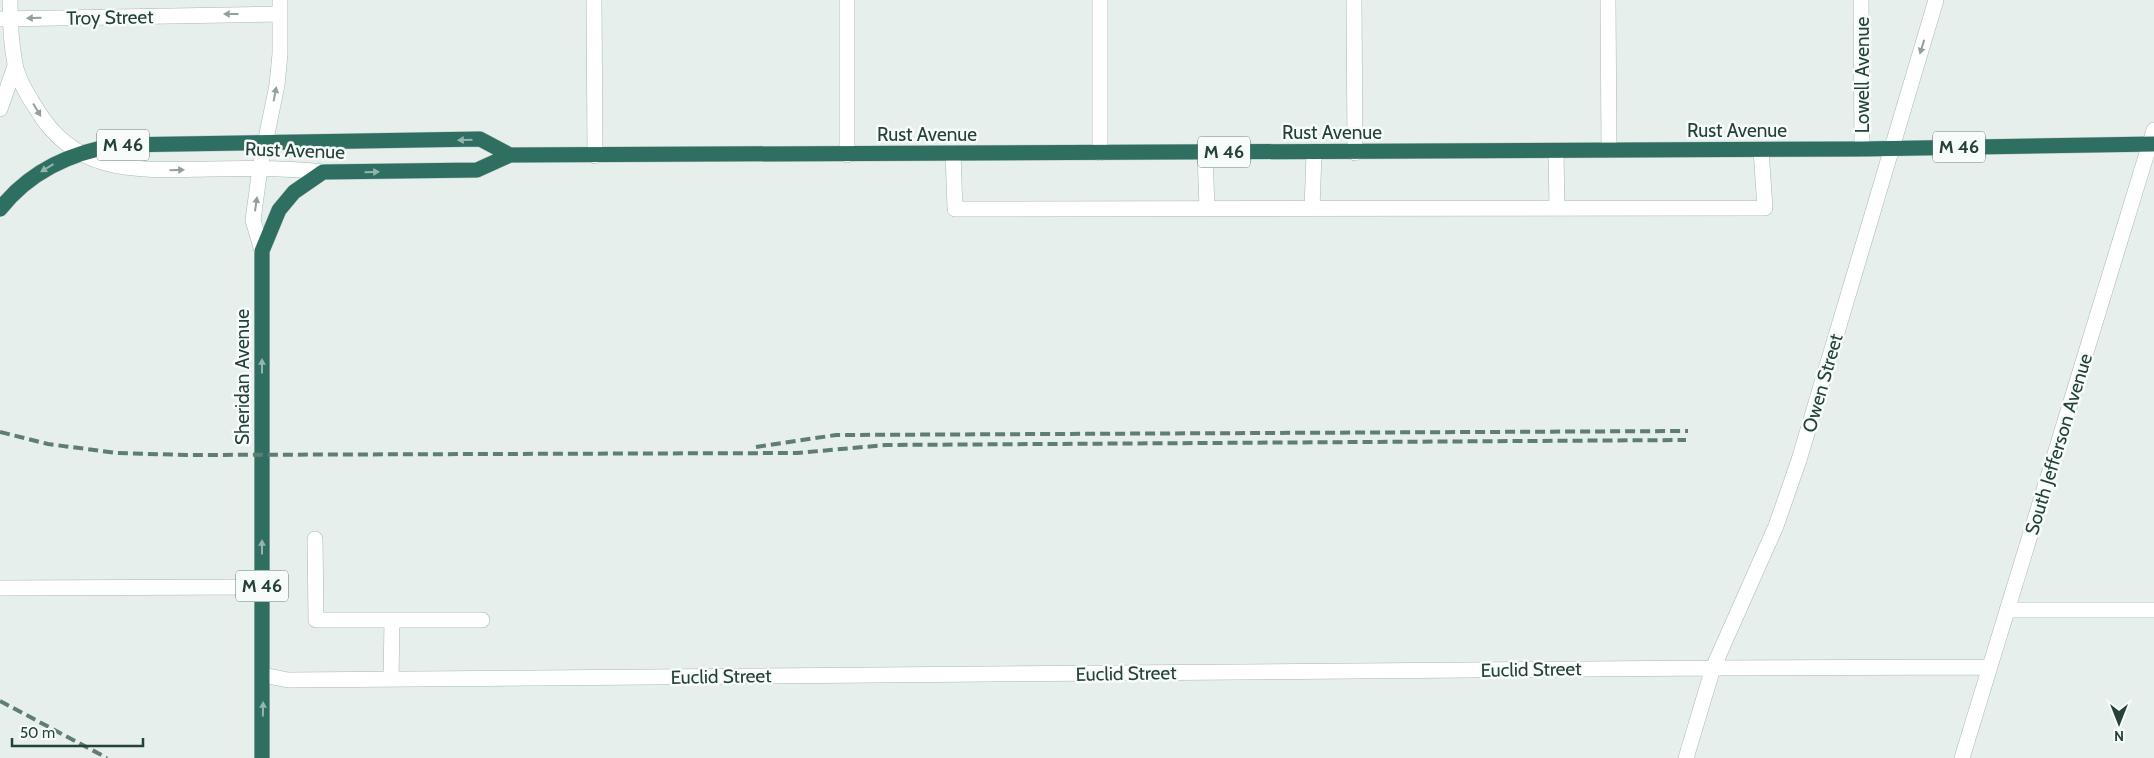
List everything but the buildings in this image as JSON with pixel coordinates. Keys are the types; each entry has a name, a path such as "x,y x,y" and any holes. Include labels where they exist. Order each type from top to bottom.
{"highway":[{"name":"Rust Avenue","path":"0,209 37,174 57,162 79,153 118,145 480,139 510,156"},
{"name":"Rust Avenue","path":"323,172 478,170 510,156 1761,150 2152,144"},
{"name":"M 46","path":"262,251 279,210 294,192 323,172"},
{"name":"Sheridan Avenue","path":"262,251 262,587 264,675 262,758"}],"street":[{"path":"0,109 15,66 5,19 10,0"},
{"path":"594,0 595,156"},
{"path":"846,0 847,155"},
{"path":"1100,0 1100,153"},
{"path":"1354,0 1355,152"},
{"path":"1608,0 1609,150"},
{"name":"Lowell Avenue","path":"1861,0 1862,149"},
{"name":"Owen Street","path":"1686,758 1713,668 1776,526 1799,460 1936,0"},
{"name":"Troy Street","path":"5,19 280,7"},
{"name":"Sheridan Avenue","path":"262,251 254,220 260,168 277,85 280,54 280,7"},
{"name":"Rust Avenue","path":"15,66 40,116 63,143 98,162 130,169 149,170 260,168 323,172"},
{"name":"South Jefferson Avenue","path":"1962,758 2152,144 2154,130"},
{"path":"953,153 955,209 1766,208 1761,150"},
{"path":"1556,151 1558,208"},
{"path":"1205,152 1207,209"},
{"path":"1312,209 1314,152"},
{"path":"315,539 316,620 482,620"},
{"path":"0,588 262,587"},
{"path":"2007,610 2154,610"},
{"path":"391,679 392,620"},
{"name":"Euclid Street","path":"264,675 288,680 1989,667"}],"railway":[{"path":"756,447 836,435 1688,431"},
{"path":"0,432 48,444 117,453 187,455 797,453 886,445 1686,440"},
{"path":"0,701 107,758"}]}
